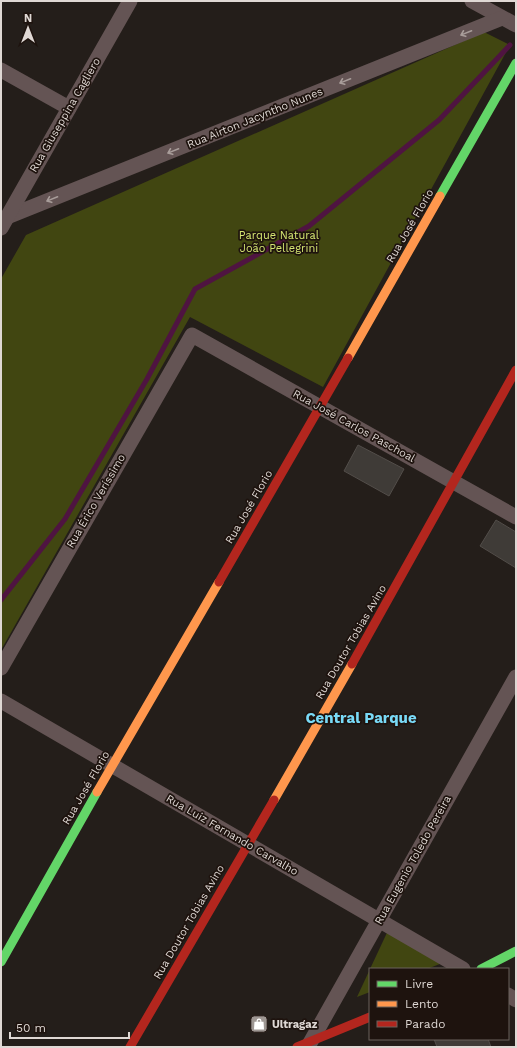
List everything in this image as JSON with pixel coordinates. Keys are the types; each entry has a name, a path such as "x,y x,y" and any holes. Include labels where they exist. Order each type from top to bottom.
{"street":[{"name":"Rua Giuseppina Cagliero","path":"4,223 130,1"},
{"path":"472,1 516,25"},
{"name":"Rua Airton Jacyntho Nunes","path":"4,223 502,18"},
{"name":"Rua José Florio","path":"1,962 516,63"},
{"path":"1,70 69,108"},
{"name":"Rua José Carlos Paschoal","path":"192,335 516,517"},
{"name":"Rua Érico Veríssimo","path":"1,668 192,335"},
{"name":"Rua Doutor Tobias Avino","path":"130,1047 249,845 455,483 516,370"},
{"name":"Rua Eugenio Toledo Pereira","path":"303,1045 379,920 516,677"},
{"name":"Rua Luiz Fernando Carvalho","path":"1,701 461,968"},
{"path":"483,968 516,951"},
{"path":"303,1045 369,1017"}],"green space":[{"name":"Parque Natural João Pellegrini","path":"484,32 510,45 323,387 190,317 1,650 1,279 26,235"},
{"path":"392,922 455,958 430,968 370,968"},
{"path":"369,971 369,992 357,997"}],"building":[{"path":"358,445 404,469 389,496 344,471"},
{"path":"496,520 516,532 516,568 480,546"},
{"path":"434,1040 488,1040 491,1047 437,1047"}],"waterway":[{"path":"1,600 65,519 147,379 195,289 309,226 439,120 510,45"}],"traffic: fast":[{"path":"440,196 516,63"},
{"path":"1,962 97,792"},
{"path":"483,968 516,951"}],"traffic: slow":[{"path":"348,358 440,196"},
{"path":"97,792 219,582"},
{"path":"274,800 352,664"}],"traffic: jam":[{"path":"219,582 348,358"},
{"path":"352,664 516,370"},
{"path":"130,1047 274,800"},
{"path":"297,1047 369,1017"}],"place":[{"name":"Ultragaz","path":"259,1024"}],"district":[{"name":"Central Parque","path":"361,718"}]}
